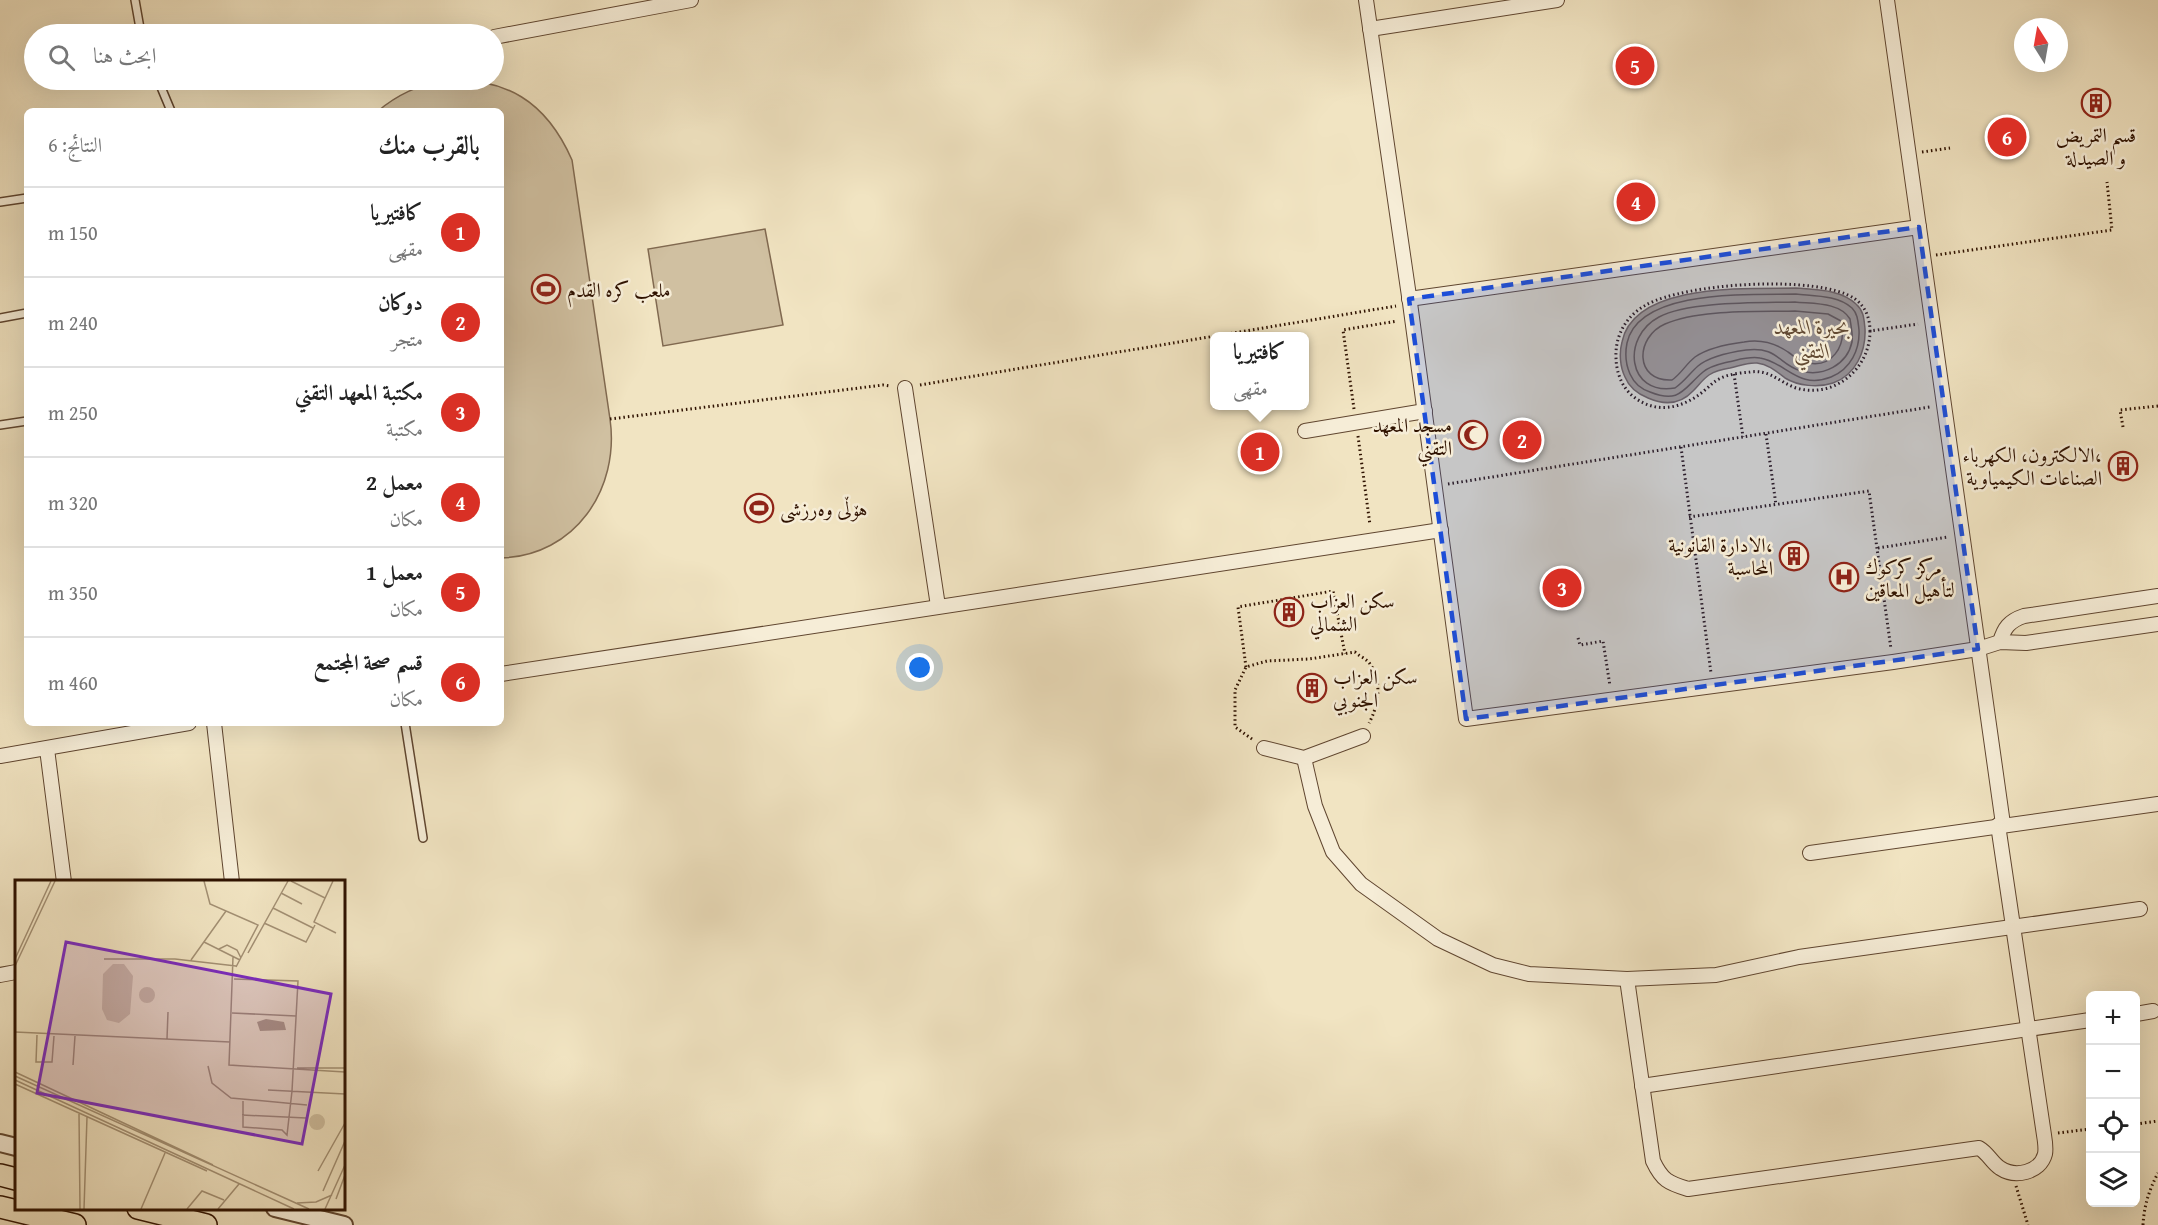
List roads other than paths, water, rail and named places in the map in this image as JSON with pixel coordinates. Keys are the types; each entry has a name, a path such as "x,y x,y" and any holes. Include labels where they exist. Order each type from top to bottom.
{"main road":[{"path":"0,1175 15,1179"},
{"path":"0,1207 75,1225"},
{"path":"142,1210 206,1225"}],"street":[{"path":"504,36 691,0"},
{"path":"1366,0 1410,301 1466,719 1893,662 1978,649 2000,642 2034,642 2158,624"},
{"path":"1370,29 1557,0"},
{"path":"1627,979 1653,1161 1659,1175 1670,1184 1688,1189 1979,1148 1986,1152 2000,1168 2011,1173 2027,1172 2039,1166 2045,1154 1978,649 1887,0"},
{"path":"1410,301 1919,227"},
{"path":"905,388 938,606"},
{"path":"1305,431 1425,411"},
{"path":"504,674 1441,530"},
{"path":"2000,642 2007,626 2024,616 2158,596"},
{"path":"0,756 173,726"},
{"path":"214,726 232,880"},
{"path":"1264,748 1304,758 1363,736"},
{"path":"47,749 64,880"},
{"path":"1304,758 1315,806 1333,852 1361,884 1438,939 1493,965 1529,974 1627,979 1716,975 1799,957 2140,909"},
{"path":"1810,853 2158,804"},
{"path":"0,975 15,972"},
{"path":"2140,1013 2153,1011"},
{"path":"1642,1086 2086,1021"},
{"path":"0,1143 15,1147"},
{"path":"279,1210 344,1225"}],"lane":[{"path":"135,0 139,24"},
{"path":"162,90 170,108"},
{"path":"0,202 24,198"},
{"path":"0,318 24,314"},
{"path":"0,425 24,421"},
{"path":"405,726 423,837"}],"water":[{"name":"بحيرة المعهد التقني","path":"1751,288 1796,288 1843,295 1856,304 1862,312 1864,346 1858,361 1841,379 1815,386 1802,384 1790,381 1765,365 1750,363 1714,372 1688,396 1666,403 1641,394 1627,381 1620,360 1622,342 1631,322 1648,308 1670,299 1696,293"}],"place":[{"name":"معمل 1","path":"1635,66"},
{"name":"قسم التمريض و الصيدلة","path":"2096,103"},
{"name":"قسم صحة المجتمع","path":"2007,137"},
{"name":"معمل 2","path":"1636,202"},
{"name":"ملعب كره القدم","path":"546,289"},
{"name":"مسجد المعهد التقني","path":"1473,435"},
{"name":"دوکان","path":"1522,440"},
{"name":"کافتیریا","path":"1260,452"},
{"name":"الالكترون، الكهرباء، الصناعات الكيمياوية","path":"2123,466"},
{"name":"هۆڵی وەرزشی","path":"759,508"},
{"name":"الادارة القانونية، المحاسبة","path":"1794,556"},
{"name":"مركز كركوك لتأهيل المعاقين","path":"1844,577"},
{"name":"مكتبة المعهد التقني","path":"1562,588"},
{"name":"سكن العزاب الشمالي","path":"1289,612"},
{"name":"سكن العزاب الجنوبي","path":"1312,688"}]}
